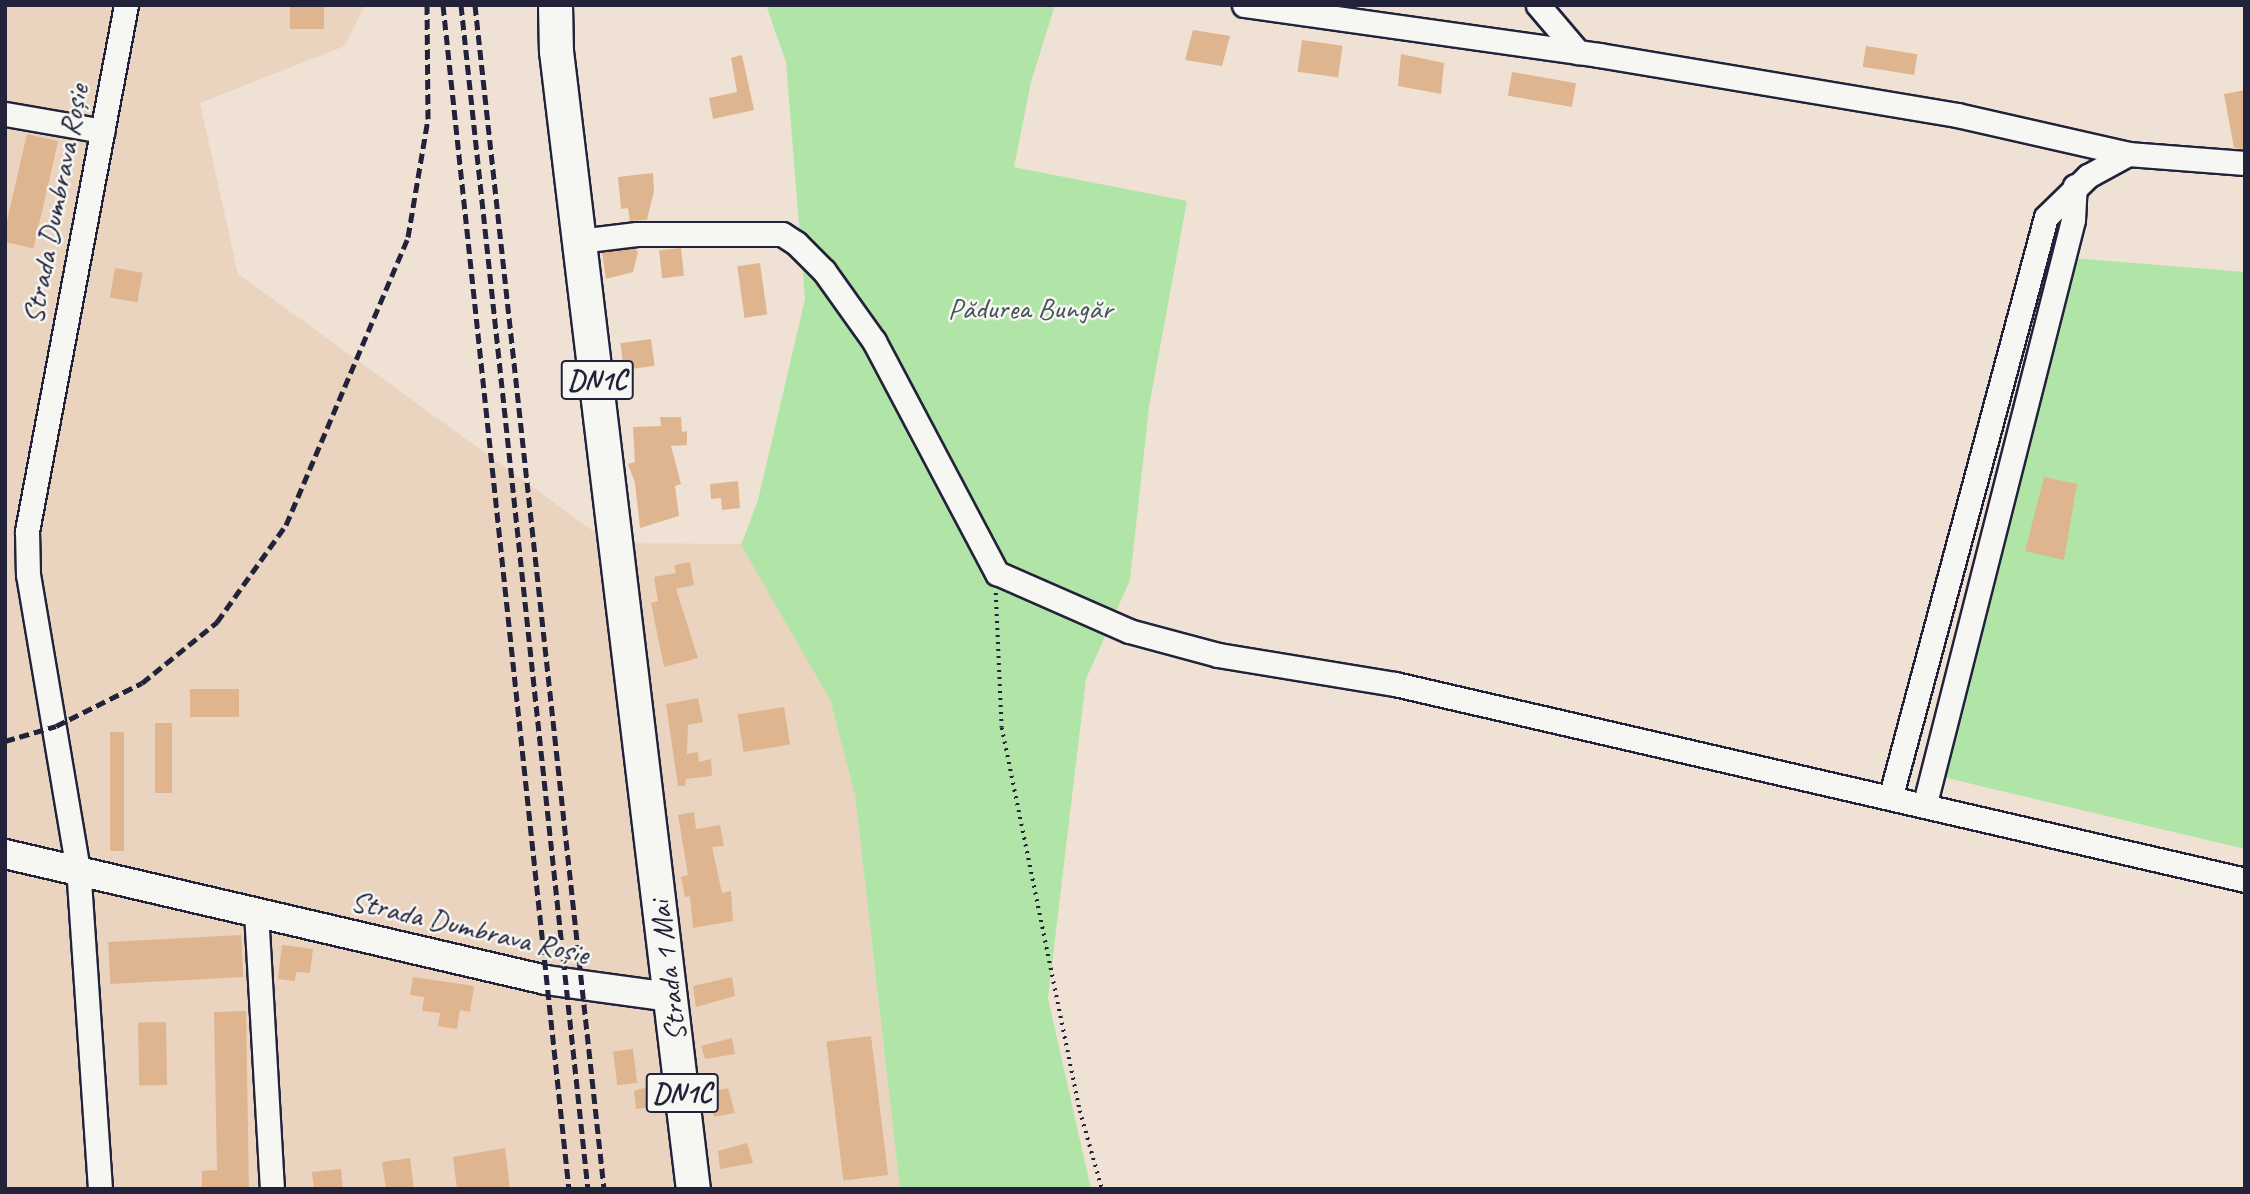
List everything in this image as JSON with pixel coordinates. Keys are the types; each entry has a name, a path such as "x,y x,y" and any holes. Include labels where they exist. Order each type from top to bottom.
{"highway":[{"name":"DN1C","path":"555,5 556,51 579,241"},
{"name":"Strada 1 Mai","path":"579,241 643,754 693,1189"}],"main road":[{"name":"Strada Dumbrava Roșie","path":"5,853 555,982 670,996"}],"street":[{"name":"Strada Dumbrava Roșie","path":"100,1189 78,870 28,575 27,531 126,5"},
{"path":"1244,5 1577,52 1957,116 2128,154 2245,163"},
{"path":"1538,5 1577,52"},
{"path":"5,114 103,131"},
{"path":"1891,795 2046,217 2075,186 2128,154"},
{"path":"1925,803 2073,220 2075,186"},
{"path":"579,241 637,234 782,234 796,243 824,271 874,341 997,573 1129,631 1218,655 1395,684 1891,795 2245,880"},
{"path":"256,912 272,1189"}],"path":[{"path":"997,573 1002,728 1080,1111 1102,1189"}],"shaded area":[{"path":"5,5 365,5 345,46 200,103 238,274 610,543 741,544 830,700 855,795 900,1189 5,1189"}],"green space":[{"name":"Pădurea Bungăr","path":"766,5 1055,5 1031,82 1014,167 1187,201 1149,407 1130,580 1086,679 1048,998 1091,1189 900,1189 855,795 830,700 741,545 758,500 805,299 786,62"},
{"path":"2072,258 2245,272 2245,849 1934,775"}],"building":[{"path":"290,5 324,5 324,29 290,29"},
{"path":"1193,30 1230,36 1222,66 1185,60"},
{"path":"1302,40 1343,46 1338,77 1298,72"},
{"path":"1866,46 1917,54 1914,75 1863,67"},
{"path":"1401,54 1444,63 1441,94 1398,86"},
{"path":"742,55 754,110 713,119 709,98 737,92 731,58"},
{"path":"1512,72 1576,83 1572,107 1508,96"},
{"path":"2245,90 2245,149 2234,148 2224,94"},
{"path":"27,134 58,141 33,248 5,242 5,229"},
{"path":"653,173 654,191 647,220 630,221 628,208 621,209 618,177"},
{"path":"634,248 638,252 633,272 606,279 602,252"},
{"path":"681,248 684,276 662,278 659,250"},
{"path":"760,263 767,314 744,318 737,266"},
{"path":"115,268 143,273 137,302 110,298"},
{"path":"651,339 655,366 624,370 620,343"},
{"path":"660,417 681,417 682,432 687,431 687,445 671,446 681,484 675,486 679,516 640,528 635,483 628,464 635,462 633,427 661,426"},
{"path":"2044,477 2077,484 2064,560 2025,551"},
{"path":"738,481 740,508 722,510 721,498 711,499 710,484"},
{"path":"690,562 694,585 676,589 698,658 664,667 651,603 658,601 654,577 676,573 674,565"},
{"path":"190,689 239,689 239,717 190,717"},
{"path":"698,698 703,722 688,725 687,754 698,752 699,762 711,759 712,776 686,779 685,786 678,786 666,704"},
{"path":"784,707 790,745 744,752 738,714"},
{"path":"155,723 172,723 172,793 155,793"},
{"path":"110,732 124,732 124,851 110,851"},
{"path":"694,812 696,829 720,825 724,846 712,847 722,893 731,891 733,921 693,928 690,896 685,897 681,877 688,875 678,815"},
{"path":"241,935 243,977 110,984 108,942"},
{"path":"282,945 313,949 310,973 296,972 295,981 278,979"},
{"path":"413,977 474,986 470,1012 460,1010 457,1029 438,1026 440,1013 422,1011 424,997 410,995"},
{"path":"732,977 735,996 696,1007 693,986"},
{"path":"246,1011 249,1189 202,1189 202,1171 217,1170 214,1012"},
{"path":"138,1022 166,1022 167,1085 139,1085"},
{"path":"871,1036 888,1175 843,1180 826,1041"},
{"path":"732,1038 735,1054 705,1059 701,1046"},
{"path":"633,1049 637,1083 617,1085 613,1051"},
{"path":"647,1087 653,1107 636,1109 634,1091"},
{"path":"728,1088 735,1113 714,1117 710,1092"},
{"path":"747,1143 753,1163 720,1169 718,1151"},
{"path":"505,1148 510,1189 457,1189 453,1157"},
{"path":"410,1158 414,1189 386,1189 382,1162"},
{"path":"341,1169 343,1189 314,1189 312,1172"}],"railway":[{"path":"5,741 56,726 142,683 217,622 286,525 408,237 428,119 427,5"},
{"path":"443,5 569,1189"},
{"path":"461,5 588,1189"},
{"path":"475,5 604,1189"}]}
